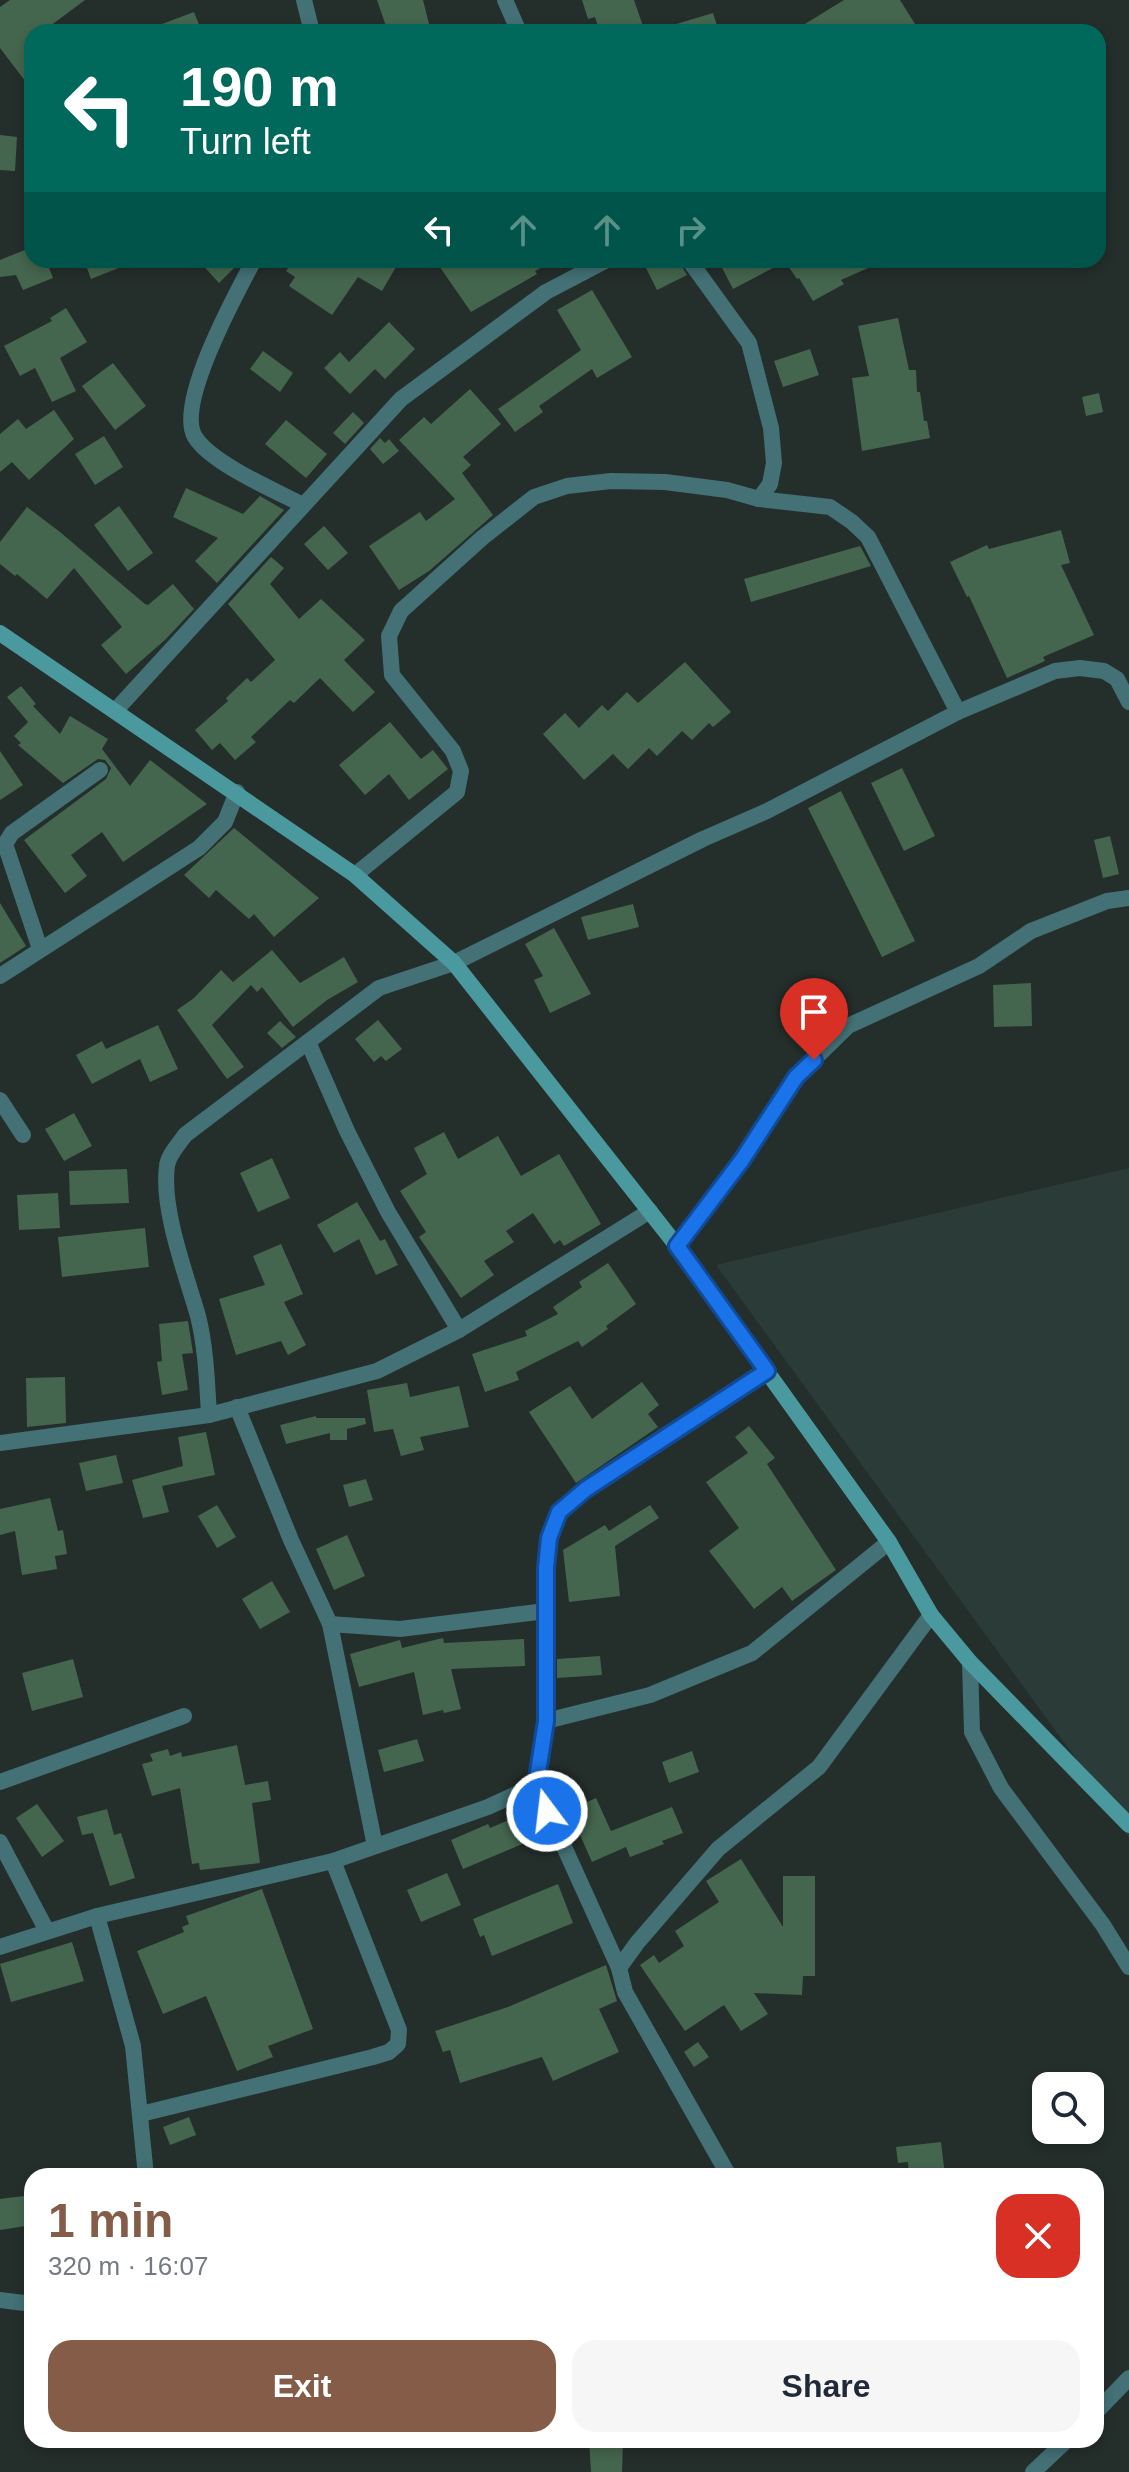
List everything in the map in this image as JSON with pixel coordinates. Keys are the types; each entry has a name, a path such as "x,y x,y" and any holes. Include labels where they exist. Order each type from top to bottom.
{"street":[{"path":"304,0 310,24"},
{"path":"505,0 516,24"},
{"path":"250,268 222,318 190,406 193,435 212,456 303,505"},
{"path":"115,711 401,399 546,292 592,268"},
{"path":"695,268 749,343 771,428 774,463 770,484 759,499"},
{"path":"355,875 457,792 461,771 453,751 392,675 389,636 401,611 482,538 534,497 567,486 611,481 665,482 727,490 759,499 830,507 868,537 958,712"},
{"path":"0,633 355,875 454,963 677,1246 889,1542 931,1615 970,1662 1129,1825"},
{"path":"209,1415 198,1319 183,1271 166,1189 167,1162 185,1135 379,988 454,963 703,839 767,811 958,712 1055,671 1080,668 1104,671 1117,679 1129,702"},
{"path":"40,949 5,844 12,833 100,770"},
{"path":"0,976 199,848 225,822 237,792"},
{"path":"677,1246 742,1160 796,1077 848,1026 979,966 1031,931 1107,901 1129,898"},
{"path":"308,1042 347,1131 388,1212 459,1330"},
{"path":"0,1100 23,1135"},
{"path":"0,1443 209,1415 377,1371 459,1330 650,1211"},
{"path":"724,2168 625,1992 619,1968 536,1785 546,1721 546,1568 549,1538 559,1512 586,1489 767,1371"},
{"path":"237,1407 291,1540 330,1624 375,1846"},
{"path":"546,1721 650,1695 752,1653 889,1542"},
{"path":"330,1624 400,1629 546,1611"},
{"path":"619,1968 718,1849 819,1767 931,1615"},
{"path":"970,1662 972,1732 1001,1788 1103,1925 1129,1967"},
{"path":"0,1782 184,1716"},
{"path":"0,1947 97,1916 333,1861 488,1807 536,1785"},
{"path":"0,1842 47,1931"},
{"path":"141,2114 373,2057 389,2052 398,2044 399,2030 333,1861"},
{"path":"97,1916 133,2046 145,2168"},
{"path":"0,2300 24,2303"},
{"path":"1104,2404 1129,2378"},
{"path":"1033,2472 1058,2448"}],"shaded area":[{"path":"1129,1168 1129,1838 1109,1804 716,1265"}],"building":[{"path":"10,0 85,0 53,24 24,24 24,80 0,48 0,7"},
{"path":"377,0 423,0 429,24 385,24"},
{"path":"582,0 634,0 642,24 597,24 595,17 588,19"},
{"path":"844,0 900,0 915,24 805,24"},
{"path":"194,12 199,24 162,24"},
{"path":"713,13 716,24 676,24"},
{"path":"0,135 17,137 15,171 0,170"},
{"path":"24,250 24,268 49,268 53,278 23,290 16,275 0,277 0,260"},
{"path":"87,268 118,268 91,279"},
{"path":"205,268 234,268 219,283"},
{"path":"288,268 395,268 382,291 358,277 332,315 289,286 295,277 286,271"},
{"path":"441,268 540,268 535,271 537,274 471,312"},
{"path":"646,268 683,268 687,275 657,290"},
{"path":"722,268 773,268 733,289"},
{"path":"789,268 868,268 841,280 844,284 813,301"},
{"path":"592,290 632,357 597,378 592,369 539,406 543,412 515,432 498,409 581,350 557,310"},
{"path":"66,308 87,342 60,358 76,391 52,402 35,368 20,376 4,346 52,321 50,318"},
{"path":"898,318 909,370 916,370 917,392 920,392 930,438 862,451 852,378 869,376 858,326"},
{"path":"389,322 415,349 385,379 375,369 350,394 324,368 340,352 349,362"},
{"path":"810,349 819,375 783,387 774,361"},
{"path":"263,351 293,373 280,392 250,369"},
{"path":"113,363 146,406 115,430 82,386"},
{"path":"470,389 501,424 463,457 471,465 462,473 493,515 429,571 399,590 369,546 420,512 426,521 455,499 399,440 424,417 431,424"},
{"path":"1099,393 1103,412 1086,416 1082,397"},
{"path":"54,410 74,439 29,480 12,462 0,472 0,434 18,419 26,429"},
{"path":"353,412 364,423 345,444 333,433"},
{"path":"286,420 327,454 306,478 265,444"},
{"path":"104,436 123,467 95,485 75,454"},
{"path":"380,438 385,443 389,439 399,451 383,464 370,449"},
{"path":"186,488 243,514 260,496 284,510 217,583 195,561 218,538 173,517"},
{"path":"119,506 153,553 128,571 94,525"},
{"path":"27,507 145,604 148,605 173,584 194,609 126,674 101,645 122,627 74,568 47,599 0,564 0,542"},
{"path":"324,526 348,553 328,570 304,544"},
{"path":"1061,530 1070,563 1061,565 1094,635 1043,657 1045,661 1007,678 950,562 987,545 989,549"},
{"path":"860,546 871,566 751,602 744,579"},
{"path":"271,557 284,568 270,584 299,619 321,599 365,640 344,660 375,692 353,712 320,678 294,703 290,700 251,737 256,742 235,760 220,743 212,750 195,730 228,701 226,698 247,678 251,682 275,660 228,604"},
{"path":"685,662 731,712 713,727 709,723 692,740 682,731 657,756 649,748 628,769 613,754 584,780 543,734 565,713 579,728 602,705 608,711 627,692 638,703"},
{"path":"21,686 36,704 33,706 60,734 70,716 108,739 102,749 130,786 150,760 207,804 123,862 102,832 71,855 87,876 65,893 24,840 106,779 111,768 105,760 98,759 63,783 18,745 21,743 14,736 28,722 7,697"},
{"path":"390,722 421,759 433,750 448,769 409,800 389,774 365,795 339,765"},
{"path":"0,751 23,785 0,800"},
{"path":"902,768 935,836 904,851 871,783"},
{"path":"841,791 915,941 882,957 808,808"},
{"path":"234,828 319,898 274,937 254,914 249,919 216,890 209,898 184,875"},
{"path":"1110,836 1119,874 1103,878 1094,840"},
{"path":"0,903 26,946 0,963"},
{"path":"633,904 639,927 588,940 581,917"},
{"path":"554,928 591,994 550,1013 534,980 543,976 525,944"},
{"path":"272,950 300,983 344,957 358,982 327,1000 293,1027 262,987 257,992 251,985 212,1025 244,1067 227,1079 177,1010 194,998 221,970 233,982"},
{"path":"1031,983 1032,1026 994,1027 993,985"},
{"path":"378,1020 402,1049 386,1061 381,1056 374,1062 355,1039"},
{"path":"280,1021 296,1037 282,1048 267,1033"},
{"path":"158,1025 178,1069 150,1082 140,1059 92,1084 76,1055 102,1041 106,1049"},
{"path":"74,1113 92,1146 64,1161 45,1129"},
{"path":"444,1132 458,1159 498,1136 521,1176 559,1154 601,1224 564,1246 560,1240 554,1244 533,1213 506,1231 514,1242 484,1261 494,1275 461,1298 419,1237 426,1232 400,1191 427,1174 414,1148"},
{"path":"272,1158 290,1198 258,1212 240,1173"},
{"path":"127,1169 129,1203 70,1205 69,1171"},
{"path":"58,1193 60,1228 19,1230 17,1195"},
{"path":"357,1202 380,1241 385,1239 398,1265 376,1275 359,1239 334,1253 317,1225"},
{"path":"145,1228 149,1267 62,1277 58,1237"},
{"path":"281,1244 303,1294 284,1302 306,1345 288,1355 281,1341 236,1355 219,1299 265,1285 253,1256"},
{"path":"608,1263 636,1304 582,1347 578,1341 516,1372 519,1380 485,1392 472,1354 527,1336 525,1331 558,1314 553,1307 582,1287 579,1282"},
{"path":"188,1321 193,1353 182,1354 188,1390 162,1395 157,1362 162,1361 159,1324"},
{"path":"65,1377 66,1423 27,1427 26,1378"},
{"path":"642,1382 659,1405 648,1414 658,1427 576,1483 529,1412 570,1386 592,1419"},
{"path":"407,1383 410,1397 459,1386 469,1427 420,1437 424,1450 401,1456 393,1429 374,1432 367,1390"},
{"path":"316,1416 365,1418 366,1424 347,1429 347,1440 330,1440 330,1433 286,1444 280,1425"},
{"path":"749,1426 775,1458 767,1464 836,1570 792,1601 782,1587 754,1609 709,1551 739,1528 706,1482 748,1453 735,1437"},
{"path":"206,1432 215,1475 162,1486 169,1512 143,1518 132,1480 183,1466 178,1437"},
{"path":"116,1455 123,1483 86,1491 79,1463"},
{"path":"366,1479 373,1500 349,1507 343,1485"},
{"path":"50,1498 58,1531 63,1530 67,1554 55,1556 57,1569 22,1575 15,1531 0,1535 0,1509"},
{"path":"217,1505 236,1537 217,1548 198,1516"},
{"path":"650,1505 659,1518 615,1546 620,1596 569,1602 563,1550 605,1525 609,1531"},
{"path":"347,1535 365,1576 334,1590 316,1549"},
{"path":"272,1581 290,1612 260,1629 242,1599"},
{"path":"443,1638 444,1643 524,1639 525,1666 451,1669 461,1709 444,1713 443,1710 423,1715 414,1672 359,1687 350,1654 400,1640 402,1648"},
{"path":"600,1656 602,1675 557,1678 557,1659"},
{"path":"73,1659 83,1697 32,1711 22,1673"},
{"path":"417,1739 424,1761 384,1772 378,1750"},
{"path":"237,1745 245,1785 268,1781 271,1800 252,1803 260,1863 200,1870 199,1863 192,1864 180,1788 152,1796 142,1764 153,1761 150,1754 168,1749 170,1756 181,1752 182,1757"},
{"path":"692,1751 699,1772 669,1783 662,1762"},
{"path":"596,1798 611,1831 672,1807 683,1833 630,1857 626,1847 592,1862 569,1810"},
{"path":"37,1804 64,1841 42,1857 16,1818"},
{"path":"107,1809 114,1835 121,1833 135,1878 110,1886 93,1833 82,1835 77,1817"},
{"path":"528,1812 539,1837 463,1869 451,1840"},
{"path":"741,1859 783,1927 783,1876 815,1876 815,1976 803,1976 802,1995 754,1993 768,2014 741,2031 724,2005 685,2031 640,1965 654,1955 659,1963 684,1946 675,1931 719,1902 706,1881"},
{"path":"447,1873 461,1905 421,1922 407,1890"},
{"path":"558,1884 573,1923 492,1956 484,1935 480,1937 473,1919"},
{"path":"262,1889 313,2029 268,2046 273,2057 237,2071 206,1996 163,2014 137,1951 184,1932 182,1927 189,1924 186,1916"},
{"path":"72,1942 84,1981 11,2002 0,1964"},
{"path":"606,1965 617,2001 599,2009 619,2052 553,2081 542,2057 460,2083 450,2050 443,2052 435,2031 508,2007"},
{"path":"698,2042 709,2057 694,2067 684,2052"},
{"path":"189,2117 196,2135 170,2145 163,2127"},
{"path":"941,2142 944,2168 908,2168 908,2162 898,2163 896,2147"},
{"path":"24,2196 24,2226 0,2230 0,2199"},
{"path":"590,2448 623,2448 622,2472 591,2472"}],"route":[{"path":"547,1811 536,1785 546,1721 546,1568 549,1538 559,1512 586,1489 767,1371 677,1246 742,1160 796,1077 814,1060"}]}
